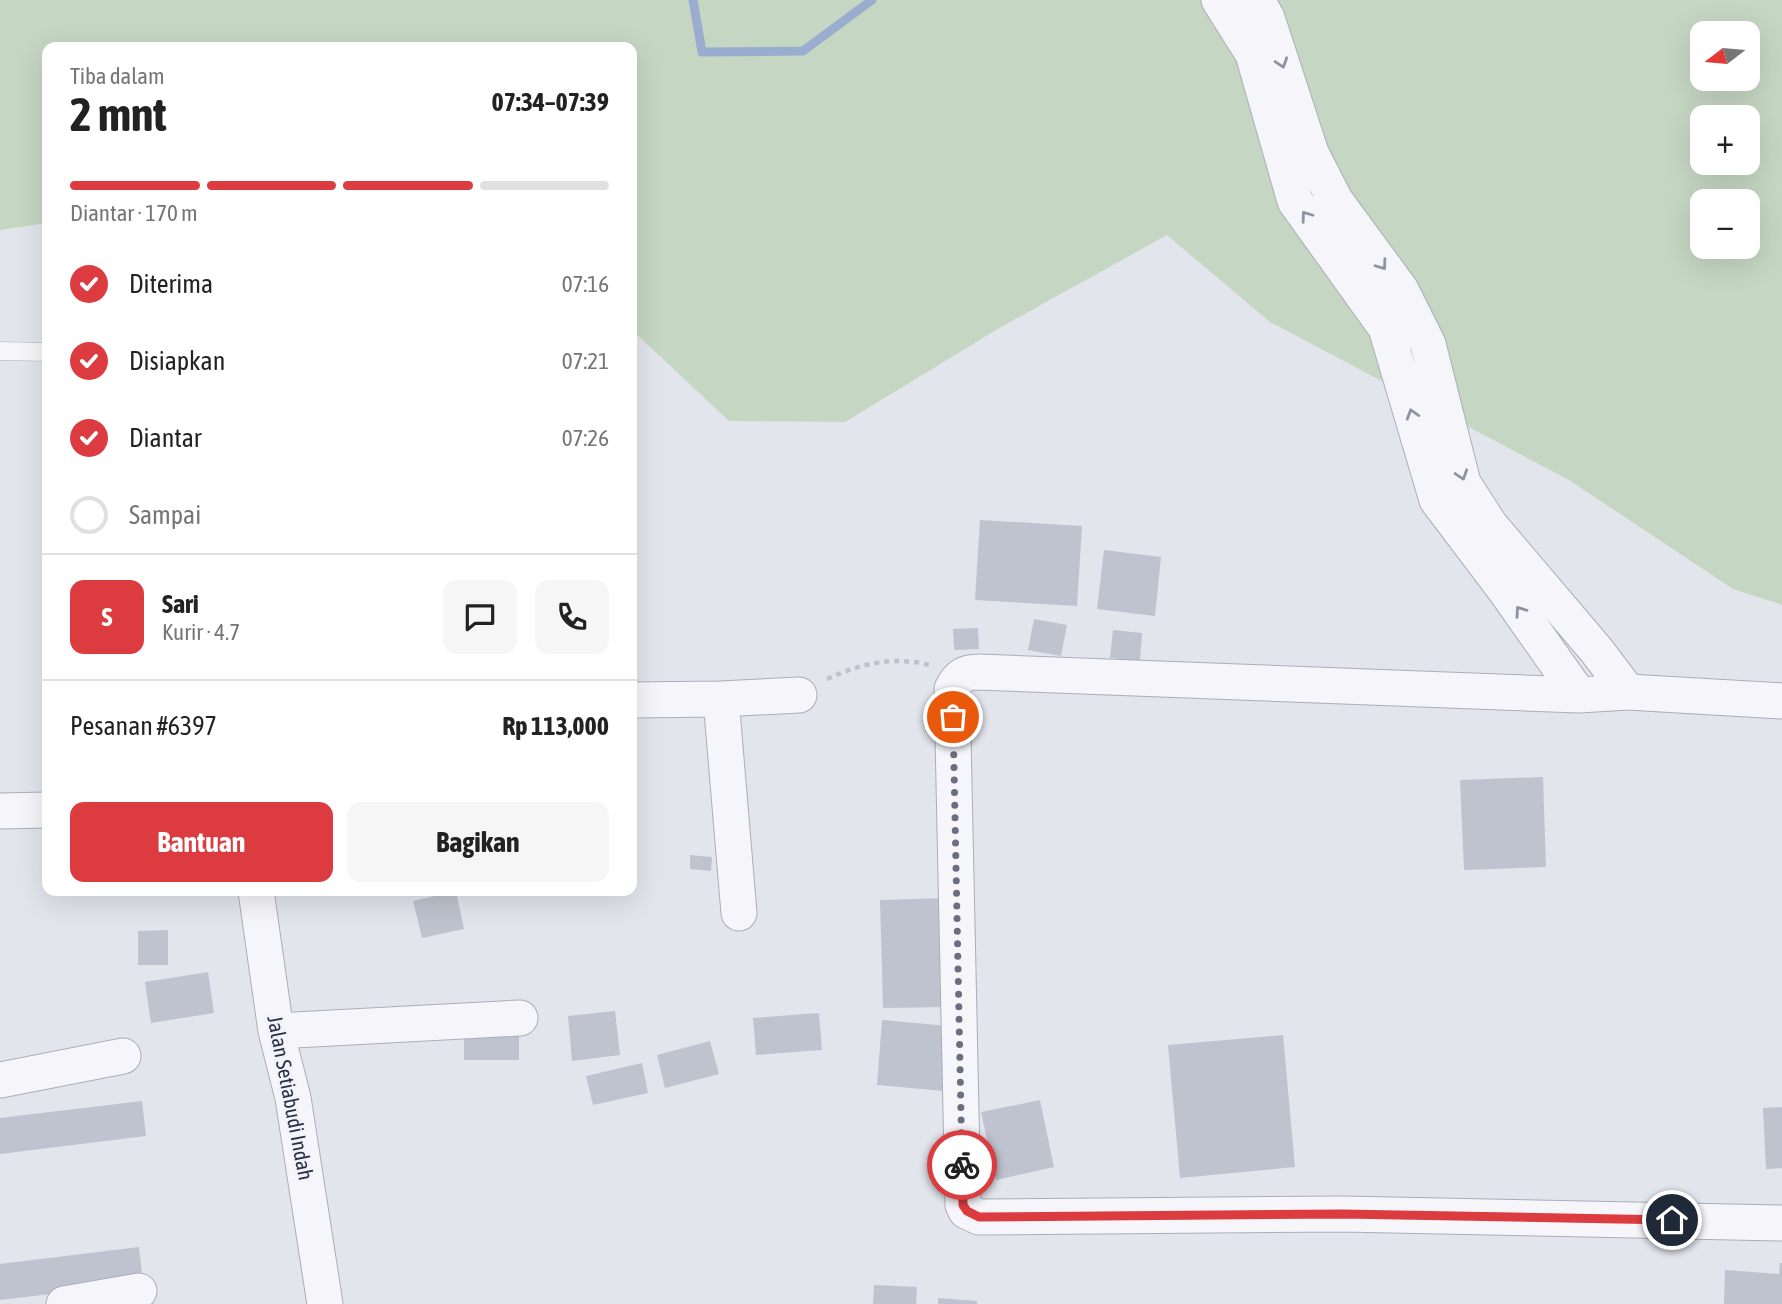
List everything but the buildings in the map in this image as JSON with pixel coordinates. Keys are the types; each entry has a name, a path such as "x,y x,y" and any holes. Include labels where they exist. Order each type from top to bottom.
{"street":[{"path":"1219,0 1253,54 1295,201 1386,328 1437,500 1505,590 1578,695"},
{"path":"1257,0 1267,18 1311,153 1335,200 1401,290 1428,344 1464,483 1490,525 1598,650 1628,692"},
{"path":"1782,701 1628,692 1578,695 979,672 962,675 952,690 963,1205 967,1211 979,1217 1343,1214 1782,1223"},
{"path":"637,700 799,695"},
{"path":"721,699 739,913"},
{"path":"0,811 42,810"},
{"name":"Jalan Setiabudi Indah","path":"258,896 276,1031 293,1098 325,1304"},
{"path":"276,1031 520,1018"},
{"path":"0,1080 123,1056"},
{"path":"64,1304 139,1291"}],"lane":[{"path":"0,351 42,352"}],"path":[{"path":"799,695 856,667 892,660 911,660 962,675"}],"green space":[{"path":"0,0 1782,0 1782,605 1733,589 1569,480 1270,322 1167,235 1001,327 845,422 729,421 637,335 637,42 42,42 42,224 0,230"}],"waterway":[{"path":"693,0 702,52 803,51 872,0"}],"way so far":[{"path":"953,717 962,1165"}],"route":[{"path":"962,1165 963,1205 967,1211 979,1217 1343,1214 1672,1220"}]}
